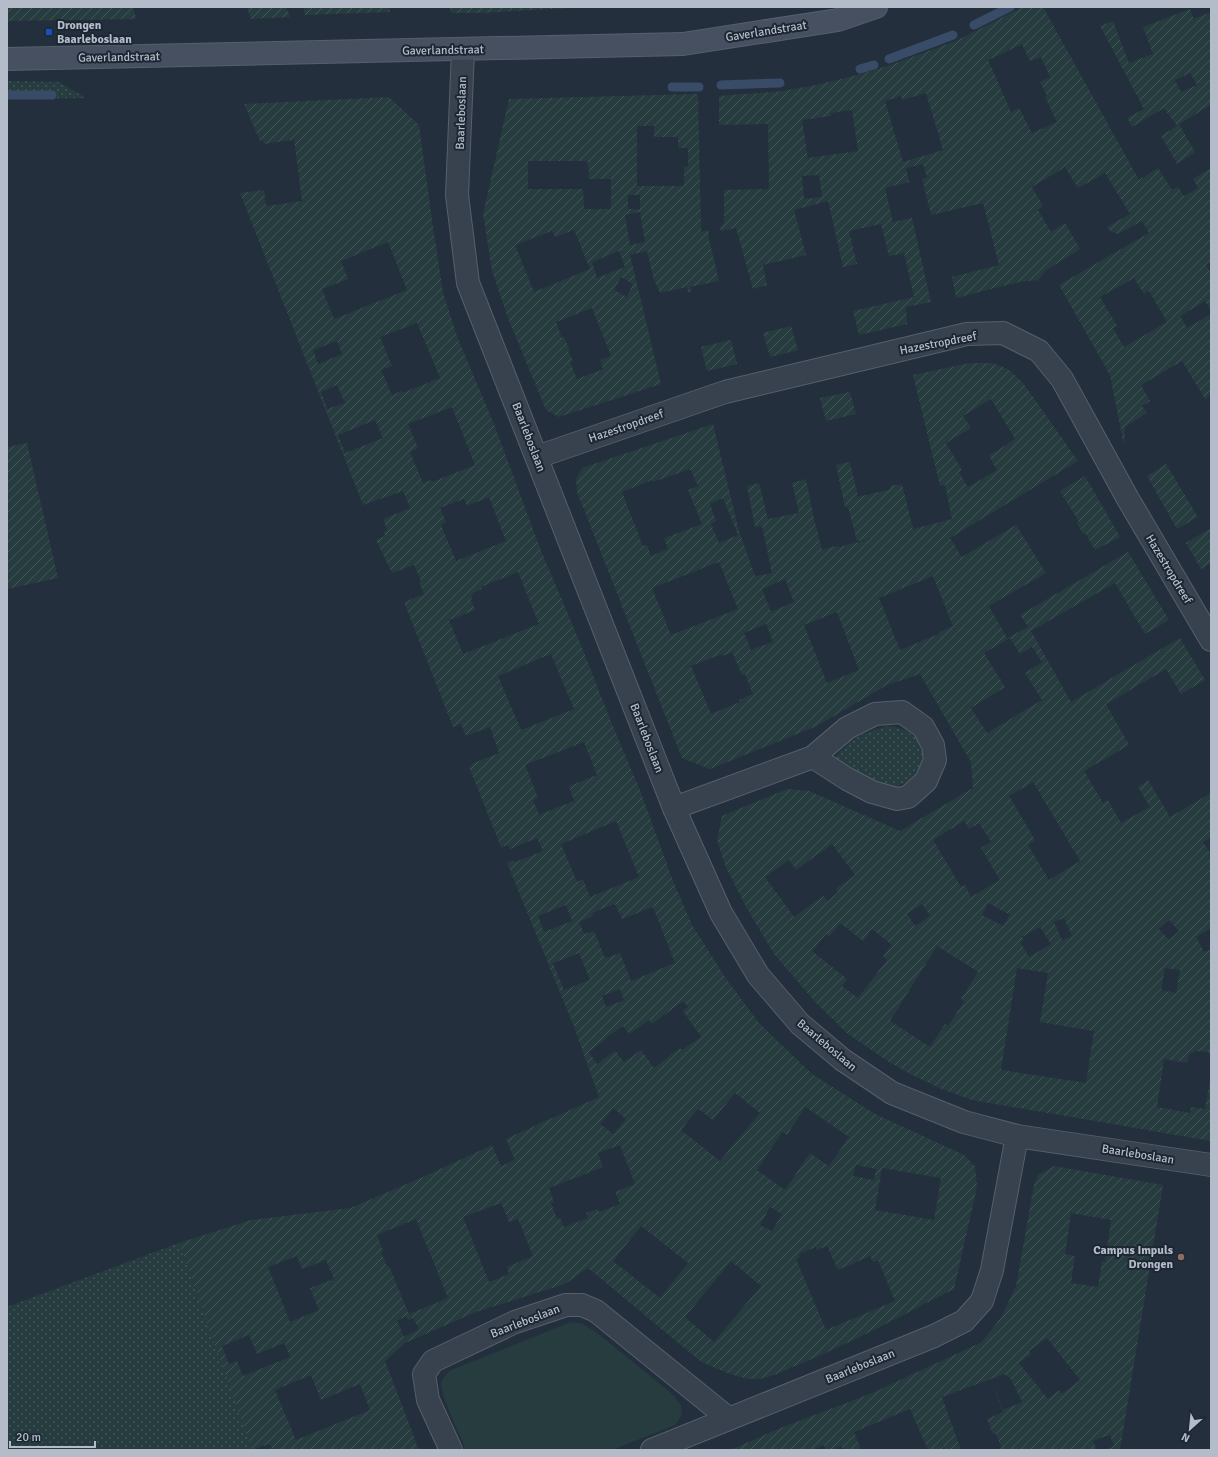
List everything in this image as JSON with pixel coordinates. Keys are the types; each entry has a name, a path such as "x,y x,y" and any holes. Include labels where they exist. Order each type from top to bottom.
{"main road":[{"name":"Gaverlandstraat","path":"7,59 683,44 838,20 876,7"}],"street":[{"name":"Baarleboslaan","path":"463,50 457,195 468,283 674,808 721,913 758,975 800,1024 843,1060 892,1093 964,1122 1017,1136 1211,1165"},
{"name":"Hazestropdreef","path":"537,457 725,392 967,334 1003,333 1039,351 1062,379 1128,499 1211,640"},
{"path":"674,808 813,757 836,736 875,714 902,712 923,727 933,745 935,760 926,781 908,797 897,799 872,792 847,779 813,757"},
{"name":"Baarleboslaan","path":"652,1450 934,1336 964,1321 982,1301 992,1270 1017,1136"},
{"name":"Baarleboslaan","path":"451,1450 428,1400 424,1374 433,1361 515,1322 566,1305 582,1305 596,1311 728,1418"}],"green space":[{"path":"7,7 133,7 136,19 7,21"},
{"path":"247,7 286,7 290,17 251,19"},
{"path":"303,7 389,7 390,12 305,15"},
{"path":"450,7 586,7 481,13 451,13"},
{"path":"1023,7 1043,7 1139,180 1158,168 1172,190 1178,187 1184,196 1198,188 1193,179 1211,168 1211,262 1206,265 1211,273 1211,311 1205,301 1180,316 1187,328 1211,314 1211,395 1205,399 1182,361 1141,385 1150,401 1142,406 1147,413 1125,427 1124,446 1110,375 1059,285 1149,233 1142,221 1118,234 1110,231 1107,227 1130,214 1105,173 1078,188 1065,167 1032,187 1043,206 1038,210 1051,232 1065,223 1080,249 1045,271 1039,280 1019,282 956,298 952,277 999,265 983,203 931,215 922,179 927,178 923,164 906,168 909,182 885,188 893,222 912,218 931,302 906,307 907,324 859,335 853,311 914,297 904,253 889,256 881,224 849,231 857,264 843,267 828,201 794,210 806,255 763,265 767,285 753,289 736,228 721,231 720,227 724,223 724,190 769,189 768,124 719,125 719,96 783,91 816,85 861,74 893,64 958,40","holes":["1022,44 1030,61 1041,57 1050,77 1040,82 1047,96 1045,97 1057,122 1032,133 1019,108 1011,112 988,60","926,93 943,150 903,162 885,101 901,96 902,100","852,110 858,151 808,158 802,120 831,116 831,113","819,175 822,197 804,199 802,176","1134,278 1144,294 1149,291 1167,322 1124,347 1113,328 1117,326 1100,297"]},
{"path":"1190,9 1194,19 1211,12 1211,105 1179,124 1195,152 1177,164 1161,136 1177,126 1164,108 1132,127 1127,118 1144,109 1100,26 1113,21 1129,63 1153,54 1143,27","holes":["1190,73 1197,85 1181,92 1175,80"]},
{"path":"7,81 59,82 86,98 7,99"},
{"path":"698,94 701,232 708,230 719,281 690,287 691,292 688,292 687,287 660,293 654,280 647,251 630,255 661,384 559,417 546,410 508,318 492,271 483,214 509,99","holes":["637,126 654,126 654,137 678,137 678,148 688,148 688,166 684,167 684,186 637,186","528,161 587,161 589,171 588,179 611,179 611,209 584,209 583,189 528,189","628,195 640,195 640,209 628,209","640,212 645,242 630,245 625,215","574,230 590,269 534,292 515,245 552,231 555,237","619,251 625,267 597,278 592,262","621,277 633,284 627,297 614,290","592,308 611,356 600,360 603,369 577,379 570,362 573,361 568,351 570,350 564,337 562,338 556,322"]},
{"path":"389,97 419,125 443,293 458,339 494,424 540,548 641,793 673,881 692,925 727,980 759,1023 812,1074 875,1114 964,1155 975,1166 977,1187 954,1289 836,1348 765,1378 749,1379 720,1370 700,1361 588,1268 565,1284 476,1312 405,1343 385,1361 419,1450 272,1450 270,1444 256,1448 256,1450 252,1450 179,1243 251,1220 350,1208 423,1177 492,1145 501,1166 515,1160 506,1139 599,1097 573,1024 507,863 513,860 515,862 543,851 537,838 510,849 508,845 501,847 469,767 472,766 471,764 499,753 490,727 466,736 461,724 453,727 404,602 424,594 419,582 421,581 414,565 392,573 376,540 385,536 383,532 387,530 383,519 410,508 403,491 363,505 240,193 264,190 266,206 302,201 294,138 293,140 264,144 263,140 260,141 244,104","holes":["388,242 407,290 334,319 322,289 348,279 341,261","417,323 440,378 402,393 401,391 392,395 381,370 392,366 380,337","337,341 342,354 318,364 313,350","337,385 345,403 327,409 321,392","452,407 475,465 432,482 431,480 423,483 410,452 418,448 408,424","375,420 383,438 345,453 338,435","489,497 506,541 456,561 441,525 446,522 440,508 464,499 467,506","518,572 539,624 463,654 449,620 475,610 471,600 473,593 482,589 481,587","551,654 574,709 521,730 498,676","584,742 597,775 569,786 574,801 539,815 533,800 538,798 525,765","616,821 639,877 590,897 583,879 577,882 561,844","615,904 622,919 653,907 675,963 631,981 620,953 605,958 594,931 584,934 579,922 593,916 592,913","566,905 572,921 544,932 538,916","579,953 590,980 564,990 553,963","620,989 624,1000 606,1007 602,996","683,1001 688,1007 683,1011 701,1037 682,1050 680,1048 654,1068 641,1050 624,1062 615,1051 597,1064 589,1052 606,1039 605,1038 623,1026 629,1034 649,1020 652,1024","735,1093 760,1113 720,1161 681,1130 698,1109 713,1120","805,1107 849,1137 829,1166 810,1153 785,1190 757,1170 782,1132 787,1135","613,1108 626,1119 613,1134 600,1124","620,1145 635,1184 615,1192 620,1204 599,1212 598,1209 586,1213 588,1218 564,1227 560,1218 557,1219 551,1203 554,1202 549,1188 603,1167 598,1153","856,1165 876,1169 874,1180 853,1176","882,1168 941,1178 934,1220 875,1210","501,1203 509,1222 518,1219 533,1256 507,1267 509,1274 489,1282 463,1217","770,1207 782,1214 772,1231 760,1225","416,1219 448,1298 409,1314 389,1266 387,1266 381,1252 383,1251 377,1235","641,1226 688,1263 660,1298 613,1261","827,1246 838,1270 870,1256 873,1262 878,1260 895,1301 826,1330 796,1259 800,1257 799,1254 816,1247 817,1250","297,1256 302,1269 326,1260 334,1279 310,1288 319,1310 290,1322 268,1267","731,1261 761,1286 714,1342 685,1317","406,1316 408,1320 413,1318 419,1329 404,1337 397,1321","249,1335 257,1354 284,1343 290,1357 243,1376 237,1361 229,1364 222,1346","311,1375 321,1400 360,1384 370,1410 296,1440 275,1390"]},
{"path":"791,326 798,350 770,357 763,333"},
{"path":"731,340 737,364 707,371 701,347"},
{"path":"970,363 992,363 1008,369 1023,383 1078,461 950,538 962,557 1016,525 1046,573 989,606 1007,638 1028,627 1020,615 1128,552 1169,620 1145,634 1115,583 1031,631 1071,702 1180,638 1205,680 1181,694 1166,669 1106,704 1129,745 1084,771 1103,803 1108,800 1121,823 1150,807 1138,787 1148,780 1170,817 1211,793 1211,837 1203,842 1211,854 1211,928 1196,937 1204,952 1211,949 1211,1056 1208,1052 1196,1051 1189,1054 1187,1063 1164,1059 1157,1107 1190,1113 1191,1107 1205,1109 1211,1074 1211,1141 972,1100 944,1090 889,1062 848,1034 817,1004 774,954 745,905 725,865 717,840 722,816 787,789 809,791 900,831 973,788 971,762 920,674 887,685 817,726 710,769 682,758 577,492 576,479 582,468 713,424 739,531 755,576 772,573 762,526 755,527 747,486 759,483 768,519 799,513 792,483 806,479 822,550 871,539 857,541 848,507 845,507 836,465 850,462 858,497 891,489 890,486 902,484 913,529 952,519 945,485 940,486 913,375","holes":["991,399 1015,439 989,456 997,470 968,487 959,472 962,470 946,443 971,428 963,416","690,469 698,486 688,490 702,524 664,538 668,549 651,556 647,545 643,546 622,492 652,480 653,482","723,498 738,535 719,543 711,524 716,521 710,504","719,562 738,609 671,635 652,588","933,576 953,626 939,632 939,634 900,650 879,598","785,579 794,602 771,612 762,589","837,612 859,670 827,683 804,625","766,624 773,642 751,650 744,633","1010,638 1020,654 1032,647 1042,662 1025,673 1042,700 987,733 971,708 1005,687 984,653","732,652 742,675 745,674 753,694 739,700 740,702 711,714 691,666 722,654 723,656","1033,782 1080,861 1049,880 1028,845 1035,840 1009,796","964,821 969,829 979,823 991,842 981,848 1000,880 971,897 965,885 961,887 933,840","832,844 855,875 836,889 838,892 828,901 823,896 794,917 765,877 789,860 796,870","988,903 1010,915 1003,926 982,915","922,904 930,916 915,926 907,914","1064,918 1072,936 1062,940 1054,922","1169,920 1179,931 1169,940 1159,929","840,923 863,941 872,929 892,945 883,956 887,960 858,998 842,986 847,979 812,951 826,934 829,937","1040,927 1051,944 1029,957 1020,942 1024,940 1022,937","937,946 978,972 961,999 964,1002 948,1026 945,1024 930,1047 890,1021","1017,968 1048,973 1040,1022 1094,1031 1086,1083 1001,1070","1165,968 1180,970 1176,993 1161,990"]},
{"path":"850,392 856,414 826,421 820,398"},
{"path":"27,443 58,578 7,589 7,447"},
{"path":"1166,464 1198,517 1177,529 1147,476"},
{"path":"1085,476 1120,537 1095,550 1085,533 1083,534 1077,523 1079,522 1060,491"},
{"path":"1211,528 1211,563 1201,569 1186,543"},
{"path":"888,726 900,728 911,734 916,738 922,749 923,755 920,766 917,772 908,781 897,786 885,785 832,760 851,741 863,734"},
{"path":"1054,1166 1163,1185 1120,1450 1104,1450 1114,1446 1110,1435 1093,1441 1097,1450 997,1450 1001,1447 996,1434 993,1434 987,1419 1003,1412 991,1379 942,1397 961,1450 945,1450 939,1436 944,1450 928,1450 910,1409 854,1432 861,1450 843,1450 841,1446 832,1450 826,1450 824,1445 812,1450 730,1450 783,1427 872,1393 982,1342 1002,1316 1016,1286 1034,1185 1038,1175","holes":["1071,1213 1111,1220 1105,1262 1102,1261 1098,1287 1071,1283 1075,1256 1065,1254","1047,1338 1080,1380 1062,1394 1059,1390 1048,1399 1019,1363 1031,1354 1029,1351","1004,1374 1011,1379 1022,1402 1003,1410 991,1379"]},
{"path":"179,1243 253,1450 7,1450 7,1307"},
{"path":"571,1322 581,1323 596,1332 670,1392 682,1408 679,1420 675,1425 612,1450 466,1450 442,1390 441,1385 443,1378 451,1370"}],"waterway":[{"path":"974,25 1010,7"},
{"path":"889,59 953,35"},
{"path":"860,69 874,65"},
{"path":"721,85 780,83"},
{"path":"672,87 699,87"},
{"path":"7,95 52,95"}],"place":[{"name":"Drongen Baarleboslaan","path":"49,32"},
{"name":"Campus Impuls Drongen","path":"1181,1257"}]}
